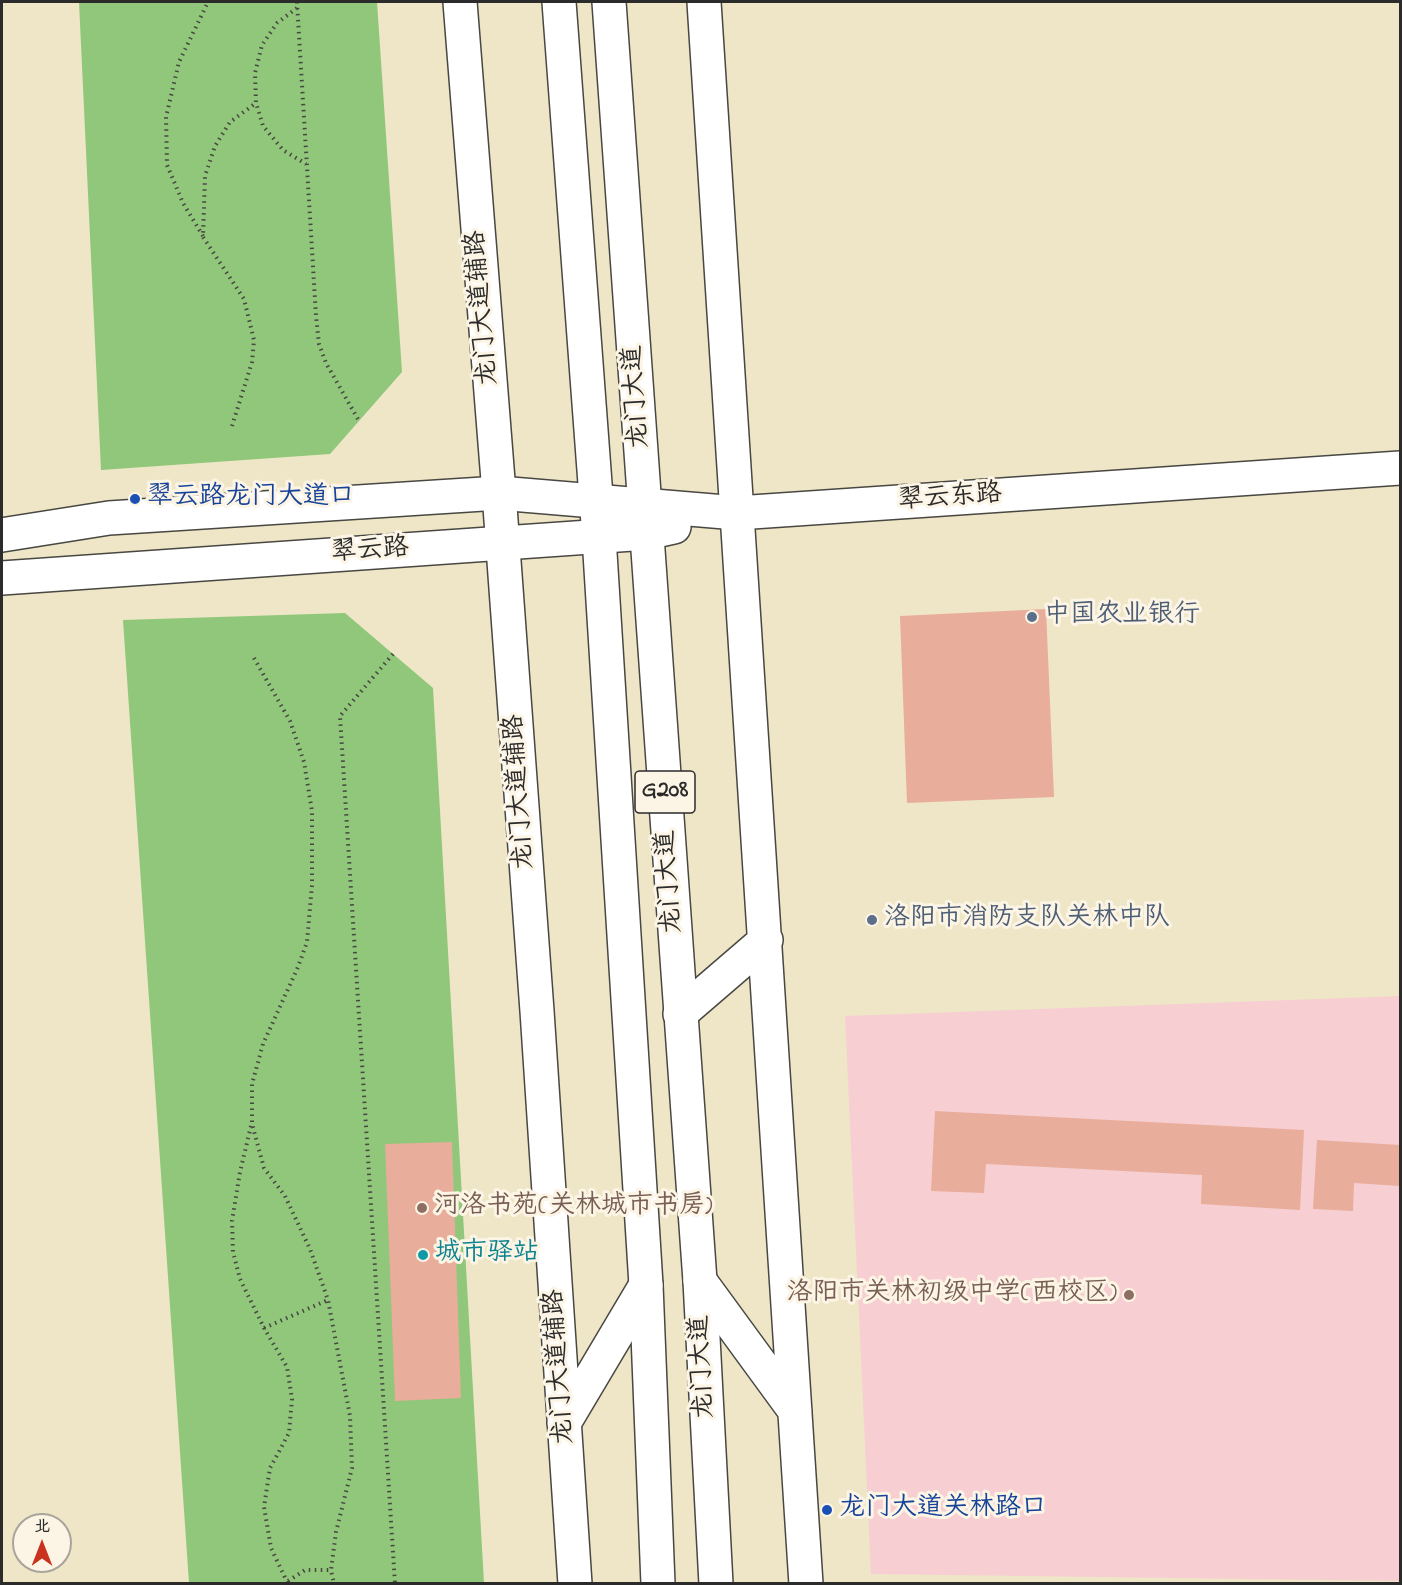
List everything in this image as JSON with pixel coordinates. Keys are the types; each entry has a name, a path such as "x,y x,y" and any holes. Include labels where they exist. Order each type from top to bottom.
{"main road":[{"name":"龙门大道辅路","path":"460,2 503,543 575,1584"},
{"name":"龙门大道","path":"559,2 596,502 646,1285 658,1584"},
{"name":"龙门大道","path":"609,2 700,1281 716,1584"},
{"path":"704,2 806,1584"},
{"name":"翠云东路","path":"737,513 1401,468"},
{"path":"499,494 596,502 646,519"},
{"name":"翠云路","path":"2,535 109,518 499,494"},
{"name":"翠云路","path":"2,578 598,537 646,519 737,513"},
{"path":"680,1014 766,940"},
{"path":"700,1281 795,1411"},
{"path":"564,1423 646,1285"}],"path":[{"path":"208,2 179,62 166,117 167,165 183,203 244,299 254,340 252,362 232,426"},
{"path":"297,2 319,344 326,363 359,421"},
{"path":"297,7 276,23 262,45 255,73 255,103 263,126 283,150 307,164"},
{"path":"203,237 205,176 215,146 230,122 255,103"},
{"path":"393,654 340,716 395,1584"},
{"path":"254,658 290,721 304,762 312,811 312,885 307,942 263,1044 252,1084 252,1124 240,1172 232,1221 233,1252 240,1279 264,1329 287,1367 292,1399 289,1433 270,1468 264,1507 271,1548 288,1582 305,1570 331,1570"},
{"path":"252,1124 264,1167 285,1196 310,1250 328,1300 350,1416 352,1468 336,1532 331,1570 334,1584"},
{"path":"264,1329 328,1300"}],"shaded area":[{"name":"洛阳市关林初级中学(西校区)","path":"1400,996 1400,1581 871,1574 845,1016"}],"green space":[{"path":"79,2 377,2 402,372 330,454 101,470"},
{"path":"345,613 433,688 484,1583 189,1583 123,620"}],"building":[{"path":"1046,609 1054,797 907,803 900,616"},
{"path":"935,1111 1304,1130 1300,1210 1201,1204 1202,1175 986,1164 984,1193 931,1191"},
{"path":"1317,1140 1400,1145 1400,1186 1354,1183 1353,1211 1313,1209"},
{"name":"城市驿站","path":"452,1142 461,1398 395,1401 385,1144"}],"place":[{"name":"翠云路龙门大道口","path":"135,499"},
{"name":"中国农业银行","path":"1032,617"},
{"name":"洛阳市消防支队关林中队","path":"872,920"},
{"name":"河洛书苑(关林城市书房)","path":"422,1208"},
{"name":"城市驿站","path":"423,1255"},
{"name":"洛阳市关林初级中学(西校区)","path":"1129,1295"},
{"name":"龙门大道关林路口","path":"827,1510"}]}
